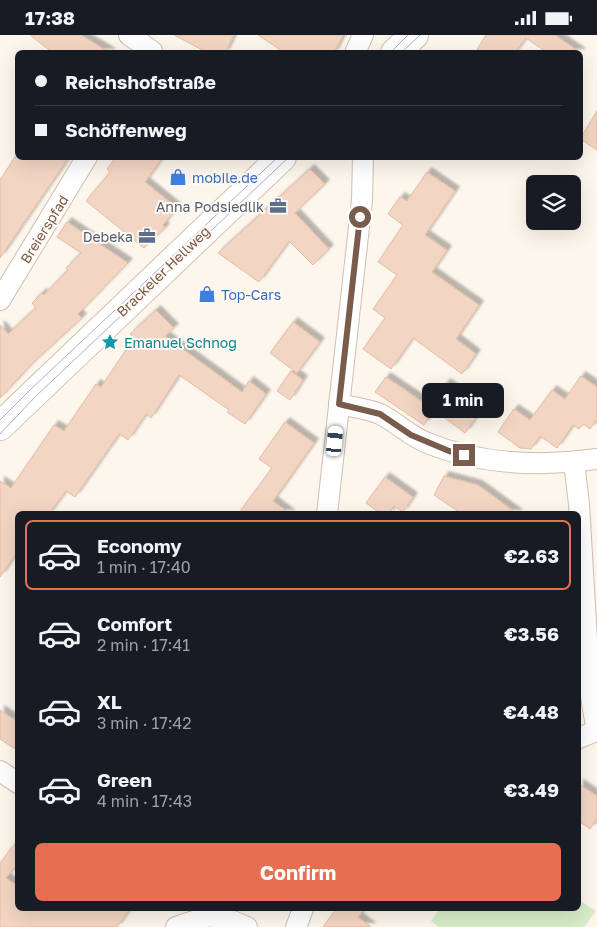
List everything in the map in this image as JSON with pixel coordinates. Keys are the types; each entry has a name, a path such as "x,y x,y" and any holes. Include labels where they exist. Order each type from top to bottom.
{"main road":[{"path":"398,50 414,35"},
{"name":"Brackeler Hellweg","path":"0,426 279,160"}],"street":[{"path":"129,35 155,46"},
{"path":"356,50 363,35"},
{"name":"Breierspfad","path":"0,300 86,160"},
{"path":"327,511 362,200 363,160"},
{"path":"339,404 380,414 411,435 449,451 480,459 518,463 574,462 597,459"},
{"path":"574,462 579,511"},
{"path":"581,538 591,734"},
{"path":"0,771 15,781"},
{"path":"296,927 302,911"},
{"path":"176,927 203,913 247,927"}],"green space":[{"path":"581,901 596,911 584,927 439,927 431,921 438,911 581,911"}],"building":[{"path":"30,35 81,35 106,50 49,50"},
{"path":"174,35 234,35 226,50 202,50"},
{"path":"258,35 343,35 336,50 280,50"},
{"path":"486,35 555,35 577,50 544,50 526,38 517,50 477,50"},
{"path":"597,111 597,150 583,141 583,134"},
{"path":"15,157 15,160 67,160 0,258 0,180"},
{"path":"114,160 161,160 145,182 177,208 163,225 165,228 144,248 86,201 110,172 107,169"},
{"path":"310,169 325,184 295,213 329,249 313,265 289,241 259,282 218,253"},
{"path":"427,172 455,191 425,235 447,250 432,272 479,305 456,339 476,354 462,374 413,338 391,369 363,349 385,318 373,309 397,275 378,262 403,225 388,214 400,197 407,201"},
{"path":"67,222 128,263 78,314 82,318 33,363 0,398 0,325 8,334 36,308 32,303 42,293 44,295 81,253 57,237"},
{"path":"156,310 174,328 165,336 242,392 249,381 266,394 245,424 227,412 229,410 179,375 151,418 146,414 128,440 119,434 75,497 66,491 51,511 15,511 15,555 0,577 0,481 11,488 54,425 64,431 96,384 101,387 134,338 130,334"},
{"path":"293,322 320,342 297,373 270,353"},
{"path":"291,371 303,380 290,400 277,391"},
{"path":"581,376 597,387 597,419 590,429 583,424 579,429 573,425 557,448 540,436 531,449 520,448 498,432 514,409 530,420 552,390 565,399"},
{"path":"386,377 429,406 446,383 482,409 465,433 434,410 424,425 375,392"},
{"path":"285,422 314,443 273,501 286,511 240,511 272,468 259,459"},
{"path":"444,476 478,485 514,511 458,511 434,495"},
{"path":"385,477 413,497 404,511 394,506 391,511 377,511 366,503"},
{"path":"0,710 15,720 15,749 0,739"},
{"path":"581,785 597,796 597,818 590,829 581,822"},
{"path":"15,844 15,868 6,878 15,884 15,911 129,911 117,927 0,927 0,863"},
{"path":"335,911 362,911 358,917 371,927 323,927"}],"tram line":[{"path":"393,50 408,35"},
{"path":"404,50 420,35"},
{"path":"0,420 275,160"},
{"path":"0,434 35,397 286,160"}],"place":[{"name":"mobile.de","path":"178,177"},
{"name":"Anna Podsiedlik","path":"278,206"},
{"name":"Debeka","path":"147,236"},
{"name":"Top-Cars","path":"207,294"},
{"name":"Emanuel Schnog","path":"110,342"}],"route":[{"path":"360,217 339,404 380,414 411,435 427,443 464,455"}]}
